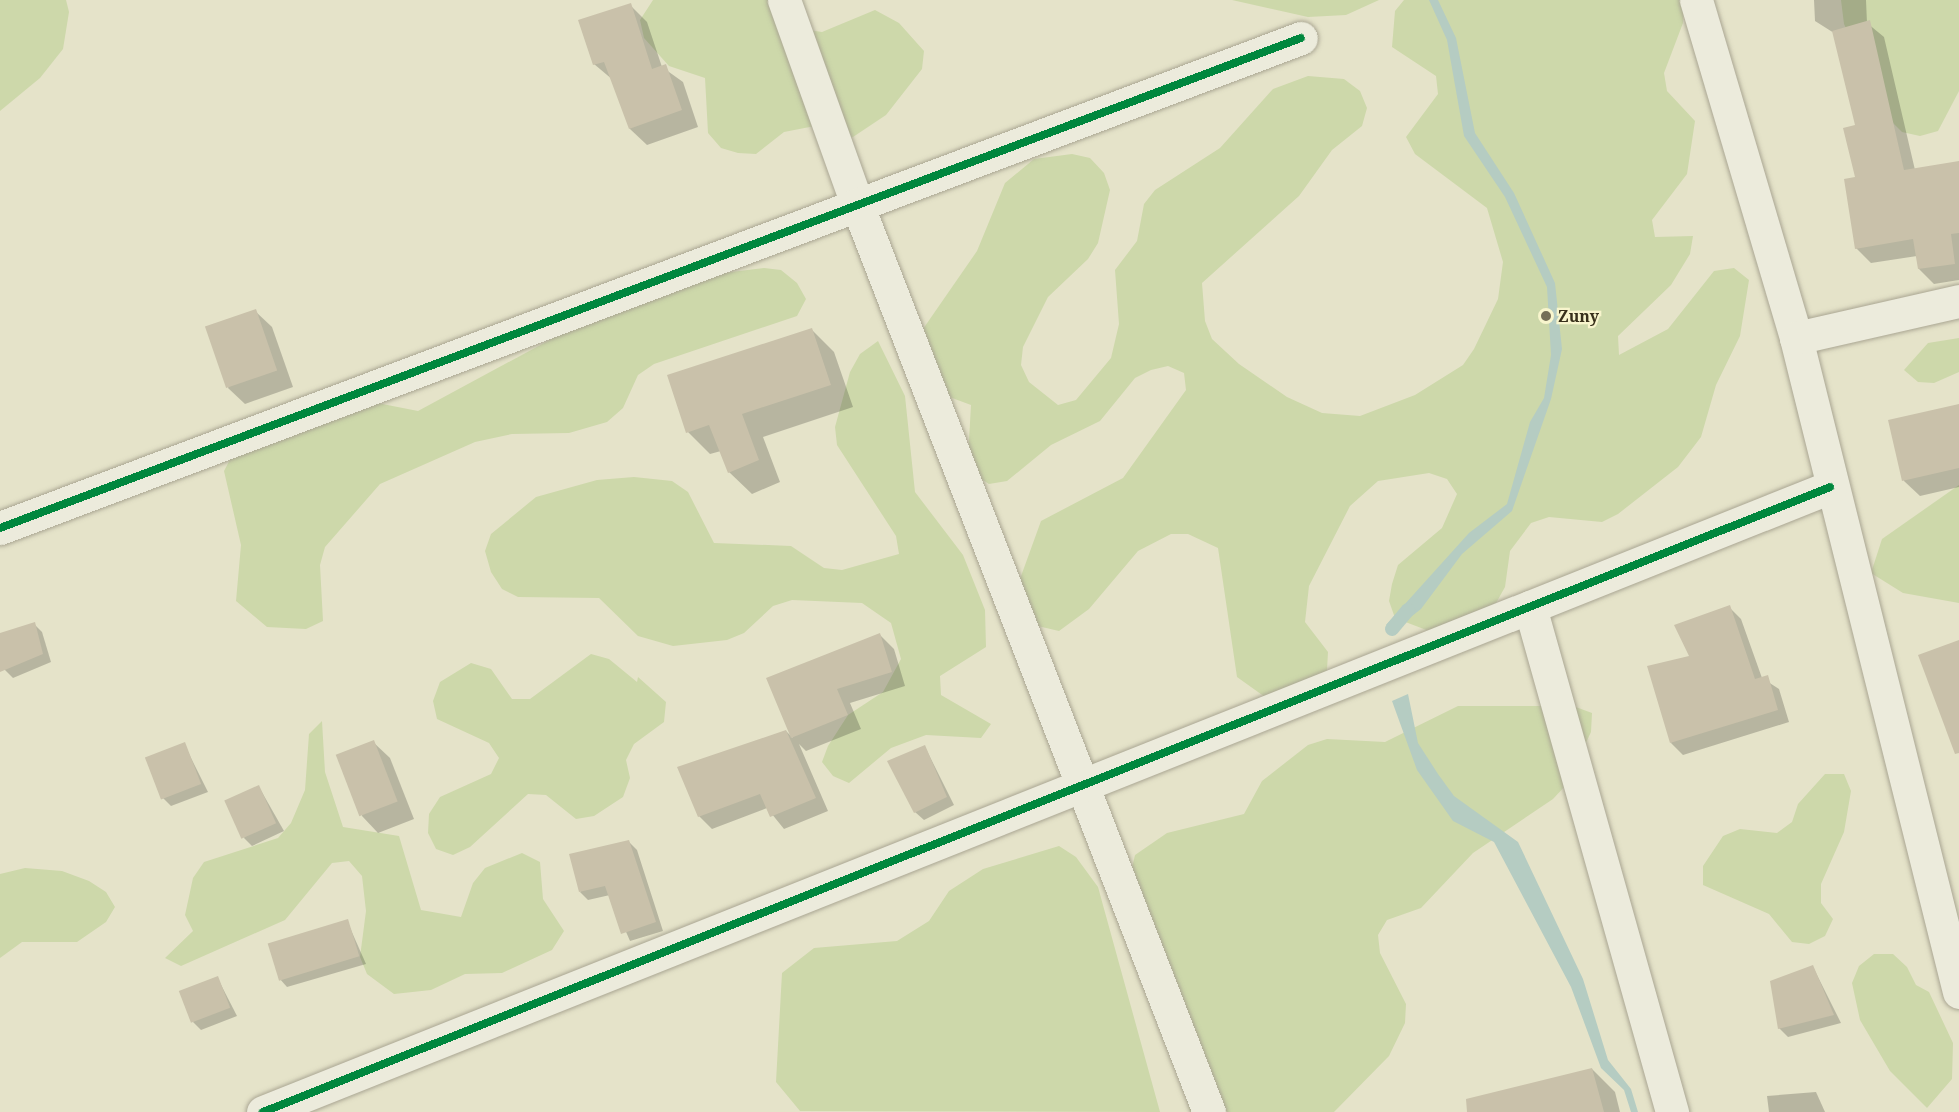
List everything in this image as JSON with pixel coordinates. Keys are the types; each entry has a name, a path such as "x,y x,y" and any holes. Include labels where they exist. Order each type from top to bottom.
{"street":[{"path":"784,0 857,204 1080,788 1209,1112"},
{"path":"1696,0 1797,338 1830,486 1959,992"},
{"path":"0,528 1301,38"},
{"path":"1797,338 1959,301"},
{"path":"263,1112 1080,788 1830,486"},
{"path":"1530,607 1672,1112"}],"green space":[{"path":"0,0 66,0 69,12 63,49 40,78 0,111"},
{"path":"653,0 769,0 801,29 822,32 875,10 899,23 924,51 922,69 886,115 853,137 835,135 820,125 784,132 756,154 738,153 721,148 708,133 705,78 669,66 644,38 640,20"},
{"path":"1232,0 1379,0 1346,15 1308,17"},
{"path":"1404,0 1684,0 1683,23 1664,73 1667,91 1695,121 1687,174 1652,220 1655,237 1693,236 1690,254 1671,285 1618,336 1619,355 1668,329 1714,271 1734,268 1749,280 1740,336 1716,385 1701,437 1678,467 1618,514 1602,522 1549,517 1531,523 1510,551 1505,587 1496,603 1429,631 1395,618 1389,601 1392,584 1398,565 1442,528 1457,494 1447,479 1429,473 1378,481 1350,506 1309,586 1305,622 1328,652 1327,670 1316,684 1265,697 1237,677 1218,548 1188,534 1171,534 1138,551 1089,609 1059,631 1025,623 1016,590 1041,521 1123,478 1186,390 1184,373 1168,366 1151,370 1135,378 1100,421 1051,445 1007,481 989,484 975,475 968,458 971,405 936,392 923,329 977,251 1005,183 1034,159 1072,154 1090,158 1104,173 1110,190 1098,243 1088,259 1048,297 1023,347 1021,365 1029,382 1058,405 1076,400 1111,358 1119,324 1115,270 1137,241 1144,204 1155,190 1220,148 1273,89 1308,76 1344,79 1360,91 1367,108 1362,126 1332,150 1299,196 1202,283 1205,321 1212,339 1239,364 1287,397 1322,413 1360,416 1415,395 1463,365 1474,349 1498,299 1503,262 1487,208 1415,154 1406,137 1438,94 1436,76 1392,47 1395,11"},
{"path":"1841,0 1959,0 1959,91 1938,131 1920,136 1902,132 1889,119 1844,24"},
{"path":"764,268 781,270 797,283 806,299 797,316 654,364 638,375 623,408 607,422 569,433 512,434 475,442 380,484 325,547 320,565 323,621 306,629 267,627 236,601 241,545 224,471 233,454 362,400 418,411 557,336 715,274"},
{"path":"1959,338 1959,372 1934,383 1918,382 1904,370 1928,343"},
{"path":"878,341 905,396 915,492 963,555 985,610 986,647 940,676 941,695 991,724 981,738 926,735 891,748 849,783 833,776 822,762 828,746 848,715 883,692 901,659 891,623 862,603 792,600 773,606 744,633 727,640 673,646 638,636 599,598 518,597 502,589 491,572 485,551 491,534 536,497 597,480 634,477 672,481 688,492 714,543 791,546 824,568 842,570 899,554 896,536 837,445 835,427 850,372 860,354"},
{"path":"1959,485 1959,603 1903,593 1871,573 1882,539"},
{"path":"591,654 609,659 637,682 638,677 666,702 664,722 634,744 626,760 630,778 623,797 594,816 576,819 546,795 528,794 470,847 453,855 436,849 428,833 429,814 440,797 491,774 499,758 489,743 437,719 433,701 440,682 471,663 491,669 512,699 530,699"},
{"path":"1458,706 1573,706 1592,713 1591,732 1566,785 1553,799 1473,853 1421,908 1387,920 1378,935 1380,953 1406,1004 1405,1023 1389,1056 1334,1112 1190,1112 1131,872 1135,855 1167,833 1244,814 1262,781 1308,745 1327,739 1385,742"},
{"path":"322,721 325,772 343,827 399,836 421,910 461,917 473,883 485,868 522,853 540,862 543,899 564,931 552,950 502,973 465,974 431,990 394,994 367,974 360,957 366,911 362,876 349,861 332,863 285,920 181,966 165,958 193,931 185,915 193,878 204,862 278,838 291,823 305,790 309,734"},
{"path":"1825,774 1844,774 1851,791 1844,832 1821,884 1821,903 1833,919 1825,936 1809,944 1792,942 1769,914 1703,885 1703,866 1723,836 1740,829 1777,833 1792,822 1798,804"},
{"path":"1059,846 1076,857 1098,887 1160,1112 800,1111 776,1082 782,973 814,948 897,941 929,921 949,891 983,869"},
{"path":"25,868 62,871 89,881 106,892 115,907 106,922 77,942 22,942 0,958 0,874"},
{"path":"1874,954 1893,954 1907,967 1916,985 1929,992 1953,1043 1952,1079 1927,1108 1890,1071 1860,1020 1852,983 1859,966"}],"shaded area":[{"path":"1429,0 1438,0 1456,38 1475,133 1514,193 1555,283 1562,349 1551,399 1512,511 1462,554 1421,609 1403,623 1386,625 1469,533 1507,504 1530,422 1544,398 1551,355 1547,287 1505,197 1464,136 1447,40"},
{"path":"1408,694 1418,743 1454,796 1518,842 1583,979 1608,1060 1631,1089 1638,1112 1631,1112 1624,1090 1601,1068 1571,987 1494,842 1453,821 1417,770 1392,701"}],"building":[{"path":"631,3 652,69 666,64 682,110 629,129 604,62 593,65 578,20"},
{"path":"1870,20 1904,170 1959,161 1959,233 1951,234 1955,264 1918,269 1913,239 1855,249 1844,179 1855,177 1843,128 1855,125 1832,31"},
{"path":"256,309 277,370 226,388 205,327"},
{"path":"812,328 831,385 742,414 759,460 728,473 709,425 686,433 667,375"},
{"path":"1959,404 1959,468 1902,481 1888,420"},
{"path":"1730,605 1755,679 1768,675 1778,710 1670,743 1647,666 1689,656 1674,625"},
{"path":"35,622 43,654 0,672 0,633"},
{"path":"880,633 892,672 837,689 848,715 791,738 766,678"},
{"path":"1959,640 1959,753 1955,754 1918,655"},
{"path":"786,730 816,798 770,817 760,794 698,817 677,767"},
{"path":"374,740 398,802 359,816 336,755"},
{"path":"185,742 201,784 161,799 145,757"},
{"path":"925,745 947,797 914,813 887,761"},
{"path":"259,785 276,823 241,839 224,800"},
{"path":"629,840 656,922 621,934 605,886 579,892 569,854"},
{"path":"348,919 359,956 279,981 268,944"},
{"path":"1813,965 1834,1015 1778,1029 1770,981"},
{"path":"218,976 230,1008 191,1023 179,991"},
{"path":"1592,1068 1604,1112 1467,1112 1466,1099"}],"waterway":[{"path":"1392,629 1408,610"}],"cycle path":[{"path":"0,528 1301,38"},
{"path":"263,1112 1830,487"}],"place":[{"name":"Zuny","path":"1546,316"}]}
